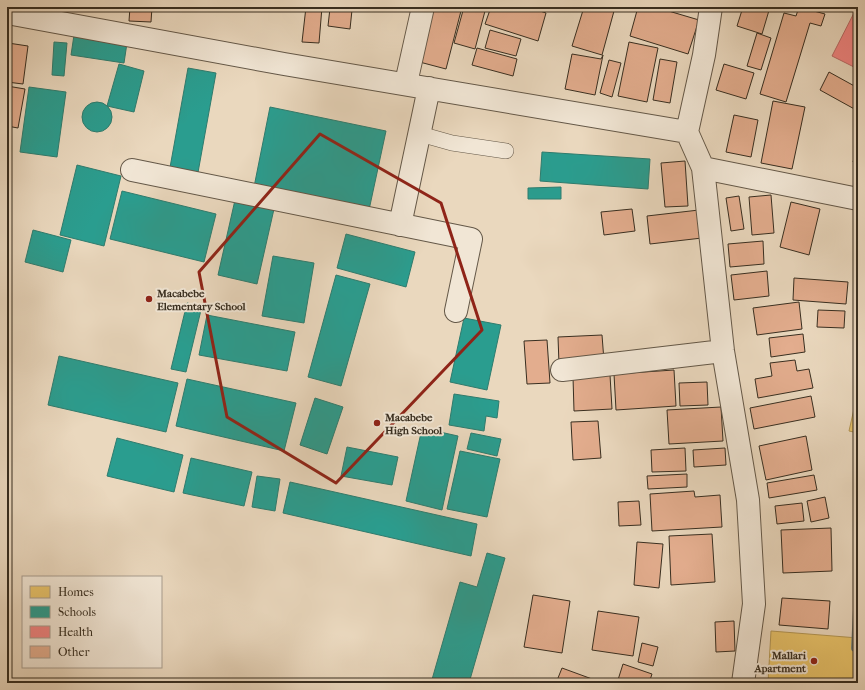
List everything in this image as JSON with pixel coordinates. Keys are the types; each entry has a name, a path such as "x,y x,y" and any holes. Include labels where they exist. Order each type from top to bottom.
{"street":[{"path":"406,83 423,7"},
{"path":"711,7 704,55 687,132 703,168 723,351 748,500 754,604 743,683"},
{"path":"7,13 61,14 284,64 406,83 687,132"},
{"path":"400,225 429,88"},
{"path":"703,168 858,199"},
{"path":"132,170 471,239 456,311"},
{"path":"562,370 723,351"}],"lane":[{"path":"420,134 452,143 506,151"}],"highlighted area":[{"path":"320,134 441,203 482,330 336,483 227,417 199,272"}],"building: Homes":[{"path":"856,400 858,401 858,433 849,431"},
{"name":"Mallari Apartment","path":"771,631 858,638 858,683 768,683"}],"building: Schools":[{"path":"74,35 127,43 124,63 71,55"},
{"path":"54,42 67,43 64,76 52,75"},
{"path":"119,64 144,71 134,112 107,106"},
{"path":"188,68 216,73 197,178 169,173"},
{"path":"29,87 66,92 57,157 20,152"},
{"path":"97,102 108,106 112,117 108,128 97,132 86,128 82,117 86,106"},
{"path":"270,107 386,131 369,210 254,187"},
{"path":"542,152 650,159 648,189 540,181"},
{"path":"77,165 121,176 104,246 60,235"},
{"path":"561,187 561,199 528,199 528,188"},
{"path":"122,191 216,214 204,262 110,239"},
{"path":"235,200 274,209 257,284 218,275"},
{"path":"33,230 71,240 63,272 25,262"},
{"path":"346,234 415,252 406,287 337,268"},
{"path":"273,256 314,263 304,323 262,316"},
{"path":"336,275 370,284 341,386 308,377"},
{"path":"187,303 202,306 186,372 171,369"},
{"path":"207,315 295,332 287,371 199,355"},
{"path":"464,318 501,325 487,390 450,382"},
{"path":"59,356 178,383 166,432 48,405"},
{"path":"187,379 296,403 284,451 176,426"},
{"path":"454,394 499,401 497,418 486,416 484,431 449,425"},
{"path":"315,398 343,407 327,454 300,445"},
{"path":"422,428 458,436 442,510 406,501"},
{"path":"471,433 501,439 497,456 467,449"},
{"path":"117,438 183,455 174,492 107,476"},
{"path":"347,447 398,457 392,485 341,476"},
{"path":"460,451 500,459 487,517 447,509"},
{"path":"191,458 252,472 244,506 183,493"},
{"path":"257,476 280,479 275,511 252,507"},
{"path":"290,482 477,524 471,556 283,513"},
{"path":"487,553 505,558 469,683 431,683 460,582 477,587"}],"building: Health":[{"path":"858,7 858,69 832,56"}],"building: Other":[{"path":"130,7 152,7 151,22 129,21"},
{"path":"306,7 322,7 319,43 302,42"},
{"path":"427,7 462,7 446,69 412,60"},
{"path":"464,7 485,11 475,49 454,43"},
{"path":"491,7 528,7 546,13 538,41 485,24"},
{"path":"584,7 601,7 614,11 602,55 572,46"},
{"path":"638,7 655,7 699,20 688,54 630,36"},
{"path":"743,7 770,7 762,34 737,26"},
{"path":"799,7 825,14 821,26 810,23 786,102 760,94 784,13 796,16"},
{"path":"330,8 352,10 350,29 328,26"},
{"path":"490,30 521,39 516,56 485,48"},
{"path":"757,33 771,38 761,70 747,66"},
{"path":"629,42 658,48 647,102 618,96"},
{"path":"8,43 28,46 23,84 7,82"},
{"path":"477,48 517,59 513,76 472,65"},
{"path":"572,54 601,59 603,55 595,95 565,89"},
{"path":"660,59 677,62 670,103 653,100"},
{"path":"609,60 621,63 612,97 600,93"},
{"path":"724,64 754,73 746,99 716,90"},
{"path":"829,72 858,88 858,111 820,90"},
{"path":"7,86 25,89 18,128 7,126"},
{"path":"773,101 805,107 792,169 761,163"},
{"path":"734,115 758,120 751,157 726,152"},
{"path":"858,144 858,164 853,162"},
{"path":"685,161 688,206 665,207 661,163"},
{"path":"771,195 774,233 752,235 749,197"},
{"path":"739,196 744,229 731,231 726,198"},
{"path":"791,202 820,209 809,255 780,247"},
{"path":"632,209 635,231 604,235 601,212"},
{"path":"699,210 702,238 650,244 647,216"},
{"path":"763,241 764,264 730,267 728,244"},
{"path":"767,271 769,296 734,300 731,275"},
{"path":"794,278 848,282 846,304 793,300"},
{"path":"799,302 802,329 757,335 753,308"},
{"path":"818,310 845,311 844,328 817,327"},
{"path":"803,334 805,352 771,357 769,338"},
{"path":"602,335 604,361 559,364 558,337"},
{"path":"547,340 550,383 527,384 524,341"},
{"path":"795,360 797,371 809,369 813,388 758,398 755,379 772,376 770,363"},
{"path":"674,370 676,406 616,410 614,374"},
{"path":"610,375 612,409 574,411 573,377"},
{"path":"707,382 708,405 680,406 679,383"},
{"path":"811,396 815,417 754,429 750,408"},
{"path":"721,407 723,441 669,444 667,410"},
{"path":"598,421 601,458 573,460 571,422"},
{"path":"806,436 812,470 766,480 759,446"},
{"path":"685,448 686,471 652,472 651,450"},
{"path":"725,448 726,465 694,467 693,450"},
{"path":"687,474 687,487 648,489 647,476"},
{"path":"814,475 817,490 769,498 767,483"},
{"path":"694,491 695,497 720,495 722,527 652,531 650,494"},
{"path":"825,497 829,518 811,522 807,501"},
{"path":"639,501 641,525 619,526 618,502"},
{"path":"802,503 804,521 777,524 775,506"},
{"path":"831,528 832,571 783,573 781,530"},
{"path":"712,534 715,582 671,585 669,536"},
{"path":"637,542 663,544 659,588 634,585"},
{"path":"533,595 570,601 562,653 524,647"},
{"path":"782,598 830,601 828,629 779,625"},
{"path":"598,611 639,617 633,656 592,650"},
{"path":"734,621 735,651 716,652 715,622"},
{"path":"642,643 658,647 653,666 638,662"},
{"path":"623,664 652,674 649,683 617,683"},
{"path":"562,668 603,683 556,683"}],"waterway":[{"path":"855,648 858,591"}],"place":[{"name":"Macabebe Elementary School","path":"149,299"},
{"name":"Macabebe High School","path":"377,423"},
{"name":"Mallari Apartment","path":"814,661"}]}
